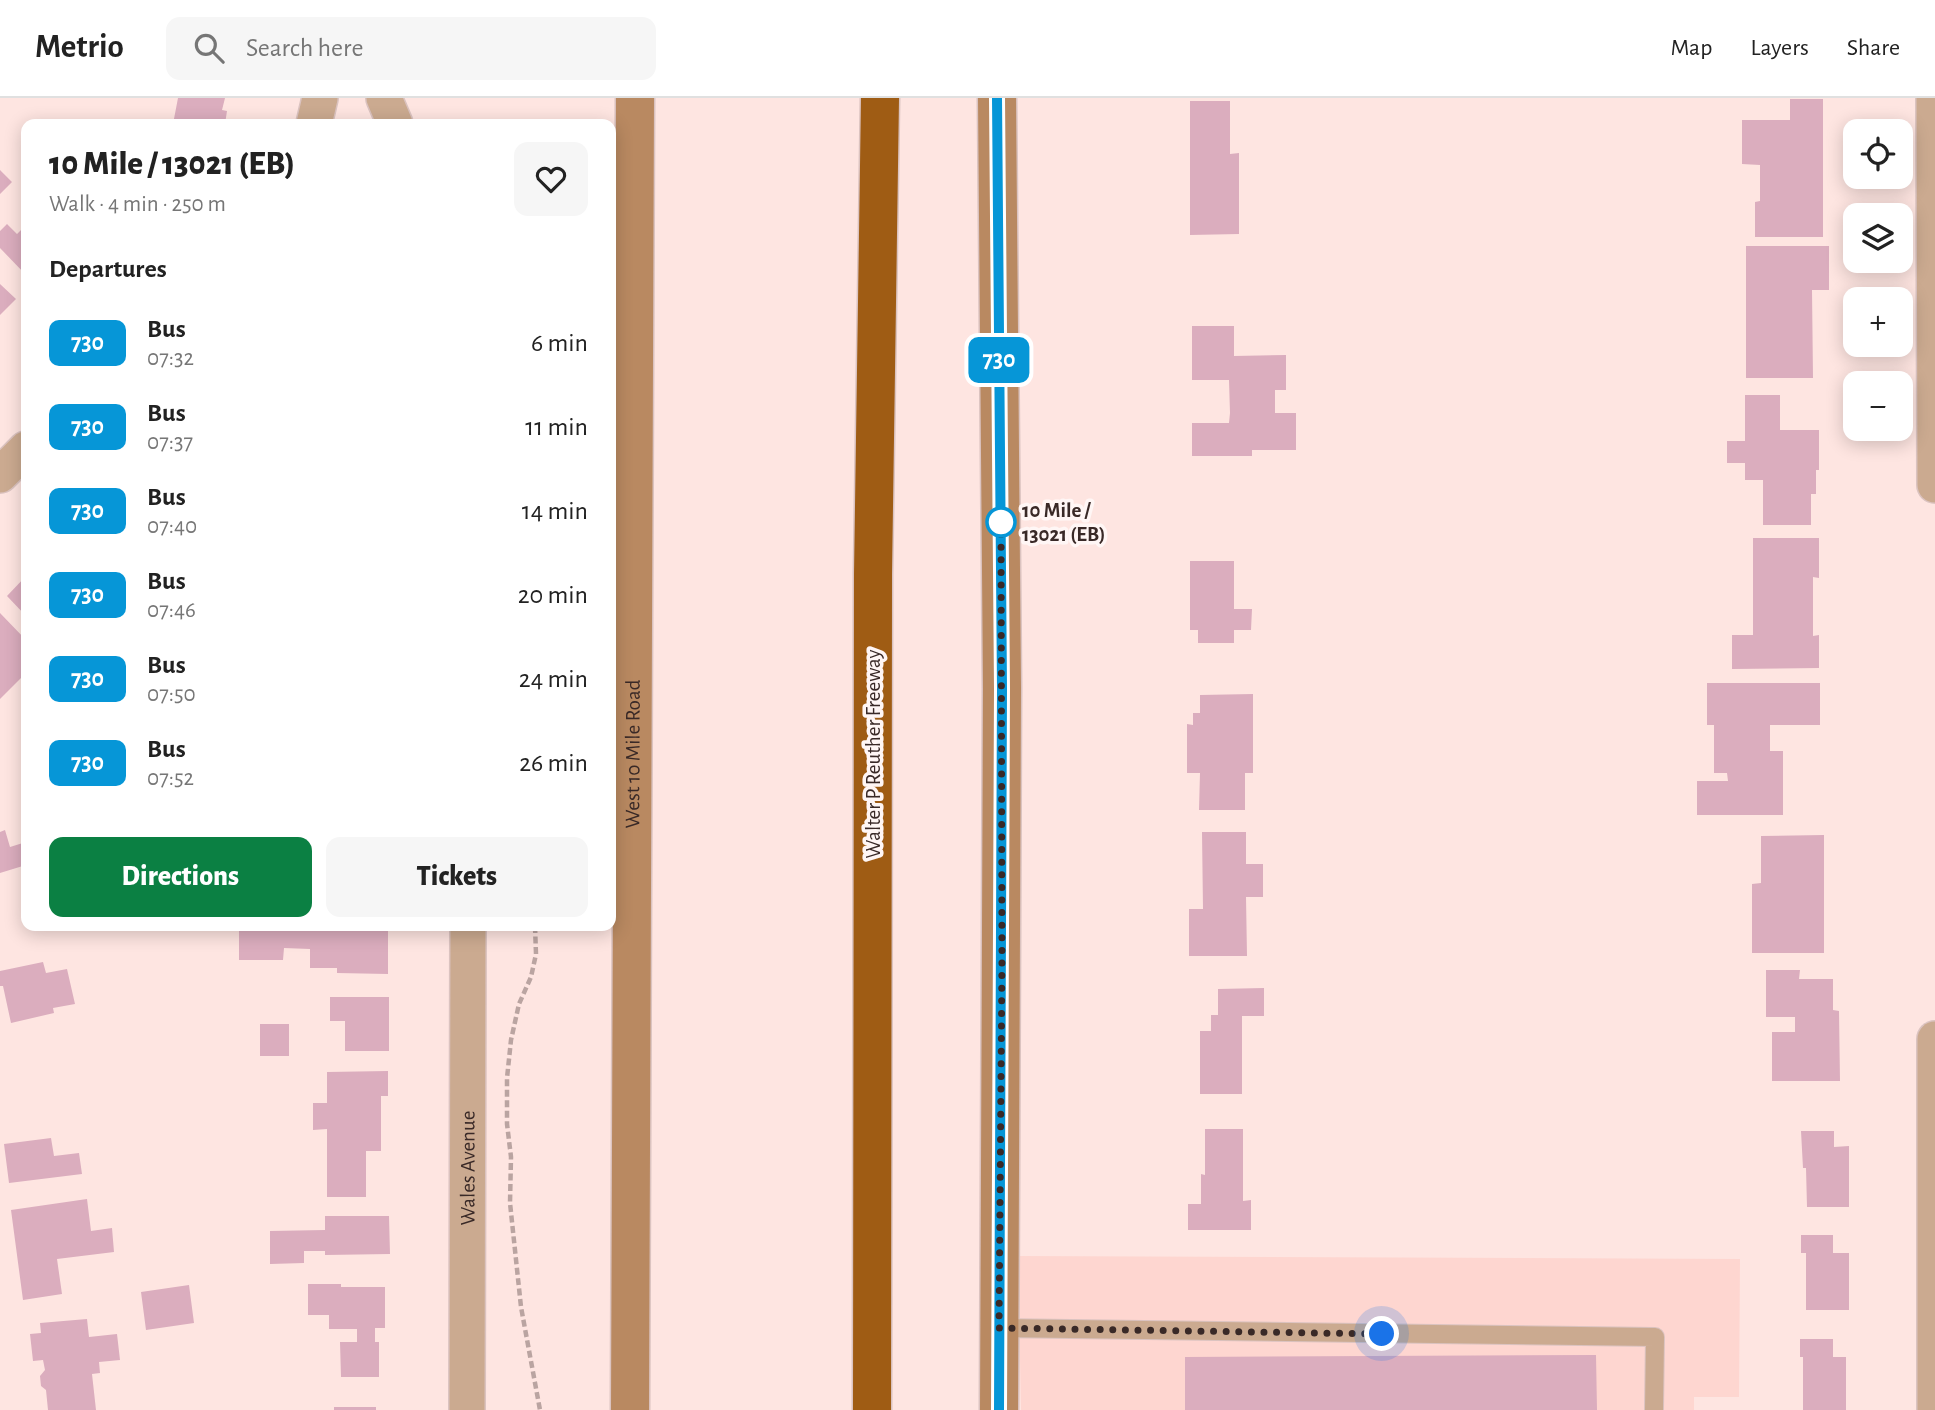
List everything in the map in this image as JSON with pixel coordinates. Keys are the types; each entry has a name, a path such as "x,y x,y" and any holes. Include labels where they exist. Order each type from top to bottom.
{"highway":[{"name":"Walter P Reuther Freeway","path":"872,1410 873,574 880,98"}],"main road":[{"name":"West 10 Mile Road","path":"630,1410 623,214 635,98"},
{"path":"997,98 1002,675 999,1410"}],"street":[{"path":"315,119 320,98"},
{"path":"384,98 393,119"},
{"path":"1934,98 1935,485"},
{"path":"0,475 21,454"},
{"name":"Wales Avenue","path":"467,1410 468,931"},
{"path":"1935,1039 1935,1410"}],"lane":[{"path":"999,1328 1655,1338 1654,1410"}],"path":[{"path":"536,931 536,954 531,977 519,1004 511,1040 507,1124 511,1157 510,1203 521,1307 540,1410"}],"shaded area":[{"path":"1018,1256 1740,1259 1739,1397 1694,1397 1694,1410 1021,1410"}],"building":[{"path":"178,98 225,98 222,110 227,111 226,119 174,119"},
{"path":"1790,99 1823,99 1823,237 1755,237 1755,202 1760,201 1760,165 1742,164 1742,120 1790,120"},
{"path":"1190,101 1230,101 1230,154 1239,153 1239,234 1190,235"},
{"path":"0,170 12,182 0,194"},
{"path":"7,224 17,234 21,230 21,270 0,248 0,231"},
{"path":"1746,246 1829,246 1829,290 1812,290 1813,378 1746,378"},
{"path":"0,284 16,299 0,315"},
{"path":"1192,326 1234,326 1234,356 1286,355 1286,390 1275,390 1275,413 1296,413 1296,450 1252,450 1252,456 1192,456 1192,423 1229,423 1230,413 1229,380 1192,380"},
{"path":"1745,395 1780,395 1780,430 1819,430 1819,470 1816,470 1816,494 1811,494 1811,525 1763,525 1763,480 1745,480 1745,463 1727,463 1727,441 1745,441"},
{"path":"1753,538 1819,538 1819,578 1813,577 1813,636 1819,635 1819,668 1732,669 1732,635 1753,635"},
{"path":"1190,561 1234,561 1234,609 1252,609 1251,630 1234,630 1234,643 1198,643 1198,630 1190,630"},
{"path":"21,581 21,611 7,596"},
{"path":"0,613 21,635 21,678 0,699"},
{"path":"1707,683 1820,683 1820,725 1770,725 1770,751 1783,751 1783,815 1697,815 1697,781 1728,781 1727,773 1714,773 1714,725 1707,725"},
{"path":"1253,694 1253,773 1245,773 1245,810 1199,810 1200,773 1187,773 1187,724 1193,725 1193,713 1200,713 1200,695"},
{"path":"5,830 10,847 21,844 21,867 0,873 0,832"},
{"path":"1202,832 1246,832 1246,864 1263,864 1263,897 1246,897 1247,956 1189,956 1189,909 1203,909"},
{"path":"1824,835 1824,953 1752,953 1752,884 1761,883 1761,836"},
{"path":"239,931 388,931 388,974 337,973 337,968 310,968 310,949 284,948 283,960 239,960"},
{"path":"43,962 46,973 67,969 75,1004 53,1008 54,1013 11,1023 3,986 0,986 0,971"},
{"path":"1766,970 1800,970 1799,979 1833,979 1833,1010 1839,1011 1840,1081 1772,1081 1772,1032 1795,1032 1795,1017 1766,1017"},
{"path":"1264,988 1264,1016 1242,1016 1242,1094 1200,1094 1200,1031 1211,1031 1211,1015 1218,1015 1218,989"},
{"path":"330,997 389,997 389,1051 345,1051 345,1021 330,1021"},
{"path":"260,1024 289,1024 289,1056 260,1056"},
{"path":"388,1071 388,1096 381,1096 381,1151 366,1151 366,1197 327,1197 327,1129 313,1130 313,1103 327,1103 327,1072"},
{"path":"1205,1129 1243,1129 1243,1201 1251,1200 1251,1230 1188,1230 1188,1204 1201,1204 1201,1174 1205,1175"},
{"path":"1801,1131 1834,1131 1834,1147 1849,1146 1849,1207 1807,1207"},
{"path":"51,1138 54,1156 79,1153 82,1174 9,1183 4,1144"},
{"path":"87,1199 91,1231 112,1228 114,1252 57,1259 62,1294 23,1300 11,1210"},
{"path":"325,1216 389,1216 390,1254 325,1255 325,1251 304,1251 304,1263 270,1264 270,1231 325,1230"},
{"path":"1801,1235 1833,1235 1833,1253 1849,1253 1849,1310 1806,1310 1806,1253 1801,1253"},
{"path":"308,1284 385,1287 385,1328 375,1328 375,1342 379,1342 379,1377 341,1377 340,1342 357,1342 357,1329 329,1329 329,1315 308,1315"},
{"path":"189,1285 194,1323 146,1330 141,1292"},
{"path":"87,1319 89,1337 117,1334 120,1360 99,1362 100,1373 92,1374 96,1410 48,1410 46,1390 41,1386 40,1376 45,1370 43,1360 33,1361 30,1334 41,1333 40,1323"},
{"path":"1800,1339 1833,1339 1833,1357 1846,1357 1846,1410 1803,1410 1803,1357 1800,1357"},
{"path":"1596,1355 1597,1410 1185,1410 1185,1357"},
{"path":"334,1407 376,1407 376,1410 334,1410"}],"bus line":[{"name":"730","path":"997,98 1002,688 999,1410"}],"place":[{"name":"10 Mile / 13021 (EB)","path":"1001,522"}],"route":[{"path":"1001,522 999,1328 1382,1334"}]}
